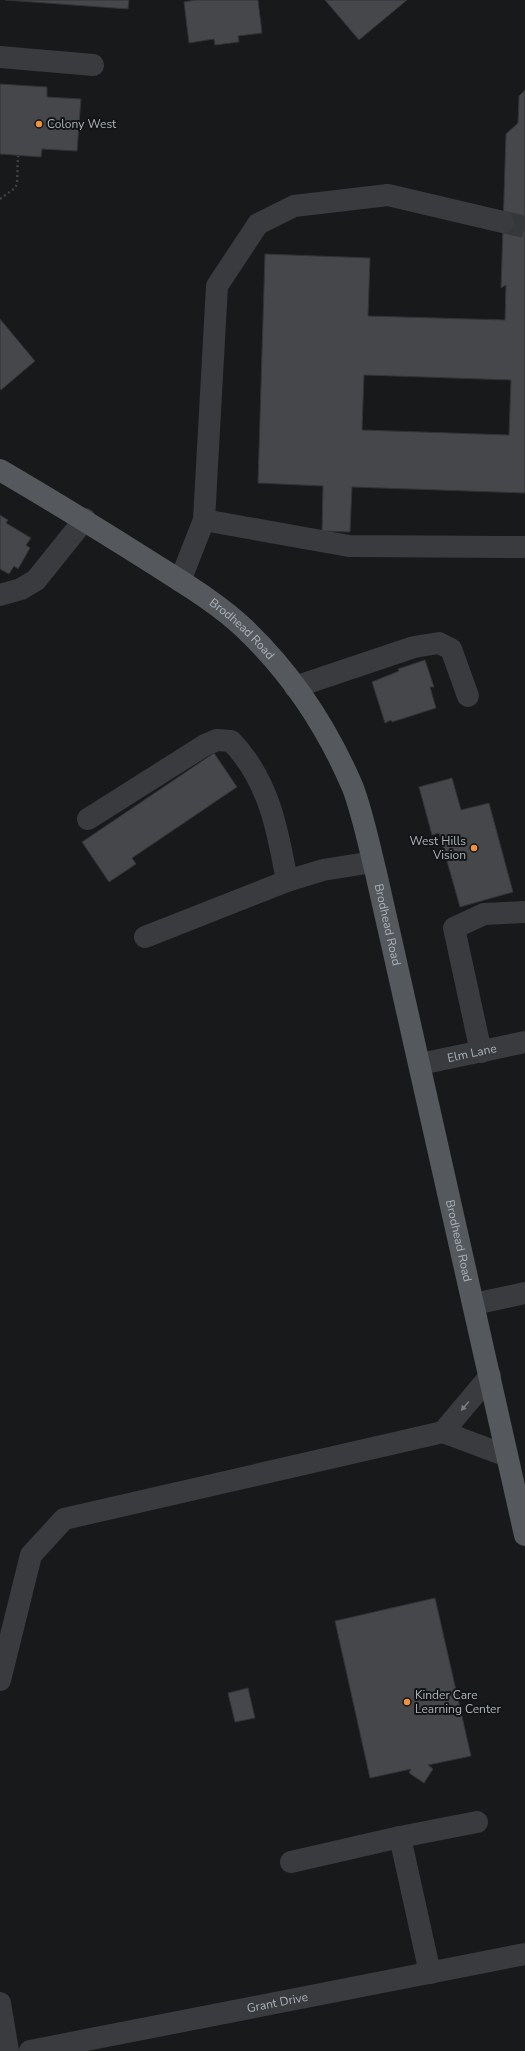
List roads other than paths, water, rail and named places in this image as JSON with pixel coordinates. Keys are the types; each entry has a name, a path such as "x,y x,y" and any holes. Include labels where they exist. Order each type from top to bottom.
{"main road":[{"name":"Brodhead Road","path":"0,470 85,519 180,581 245,628 281,667 296,687 321,726 353,789 373,862 420,1064 525,1535"}],"street":[{"path":"0,57 94,65"},
{"path":"180,581 204,520 217,286 258,224 294,206 388,195 503,222"},
{"path":"0,595 21,589 36,580 85,519"},
{"path":"204,520 350,546 525,547"},
{"path":"296,687 414,647 439,642 451,650 468,696"},
{"path":"88,819 205,745 218,740 232,742 243,754 261,785 276,825 287,882"},
{"path":"145,937 287,882 323,870 373,862"},
{"path":"481,1052 454,928 484,914 525,912"},
{"name":"Elm Lane","path":"420,1064 525,1042"},
{"path":"474,1304 525,1293"},
{"path":"443,1432 490,1376"},
{"path":"0,1680 31,1556 64,1519 443,1432 507,1456"},
{"path":"291,1862 400,1837 477,1822"},
{"path":"400,1837 430,1973"},
{"name":"Grant Drive","path":"30,2051 525,1954"},
{"path":"0,2003 8,2051"}],"tunnel":[{"path":"503,222 525,227"}],"place":[{"name":"Colony West","path":"39,124"},
{"name":"West Hills Vision","path":"474,848"},
{"name":"Kinder Care Learning Center","path":"407,1702"}]}
